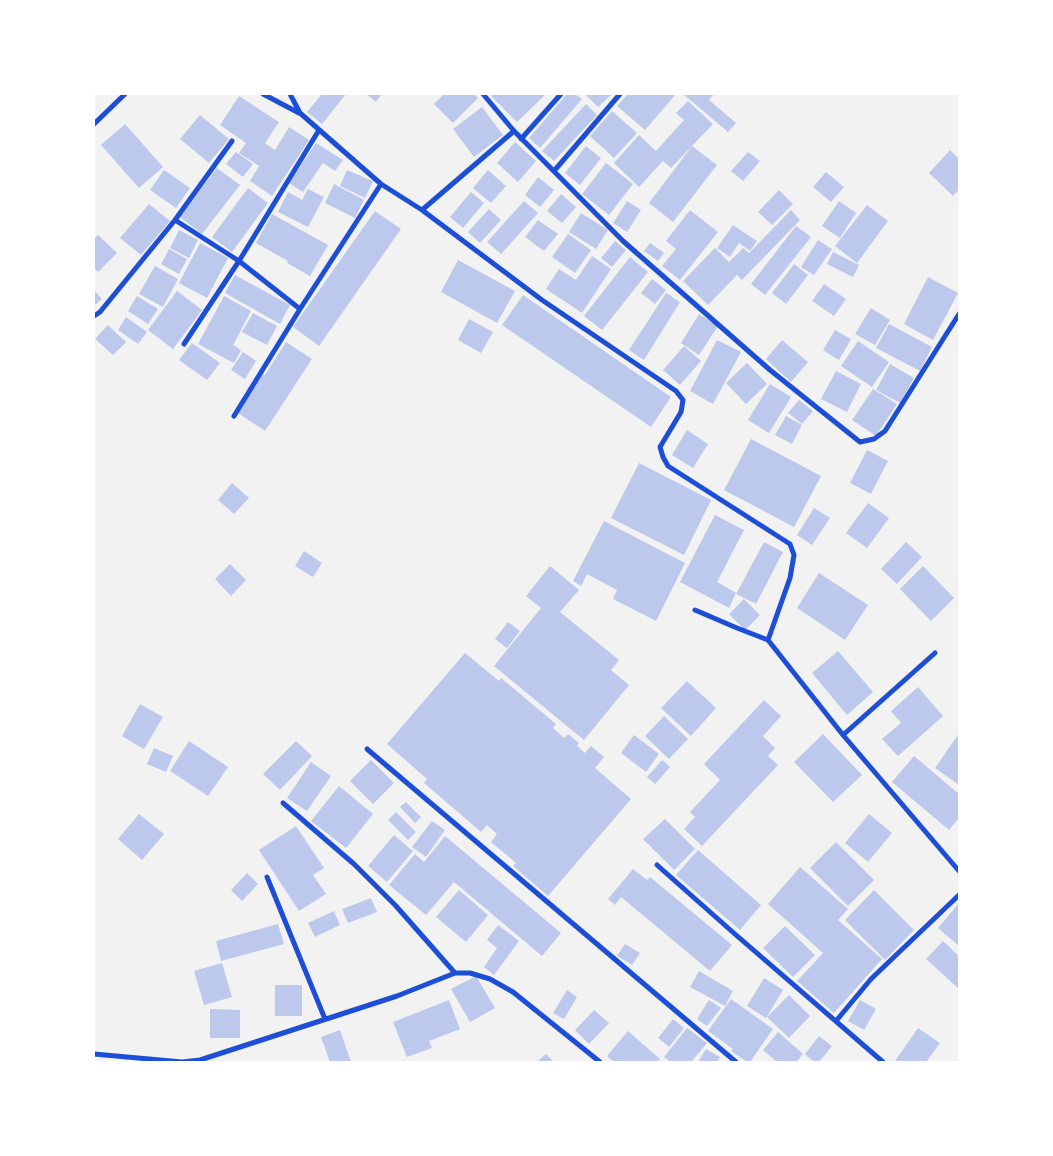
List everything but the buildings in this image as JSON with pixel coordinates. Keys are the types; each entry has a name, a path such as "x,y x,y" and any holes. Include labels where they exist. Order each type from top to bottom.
{"street":[{"path":"94,124 125,94"},
{"path":"263,94 300,113 380,184 422,210 542,300 676,391 683,400 681,412 660,447 668,466 790,544 794,555 790,578 768,640"},
{"path":"290,94 300,113"},
{"path":"521,139 561,94"},
{"path":"554,171 620,94"},
{"path":"486,95 521,139 623,241 770,370 860,442 874,440 885,430 959,314"},
{"path":"184,344 239,261 319,130"},
{"path":"422,210 514,131"},
{"path":"94,316 100,312 175,220 232,141"},
{"path":"234,416 380,184"},
{"path":"175,220 239,261 300,309"},
{"path":"695,610 768,640 843,735 959,871"},
{"path":"843,735 935,653"},
{"path":"367,749 736,1062"},
{"path":"284,803 354,864 396,906 455,973"},
{"path":"657,865 736,936 883,1062"},
{"path":"267,877 325,1019"},
{"path":"836,1022 871,979 959,895"},
{"path":"94,1054 158,1061 182,1062 200,1060 397,996 455,973 470,973 490,979 513,992 600,1062"}]}
